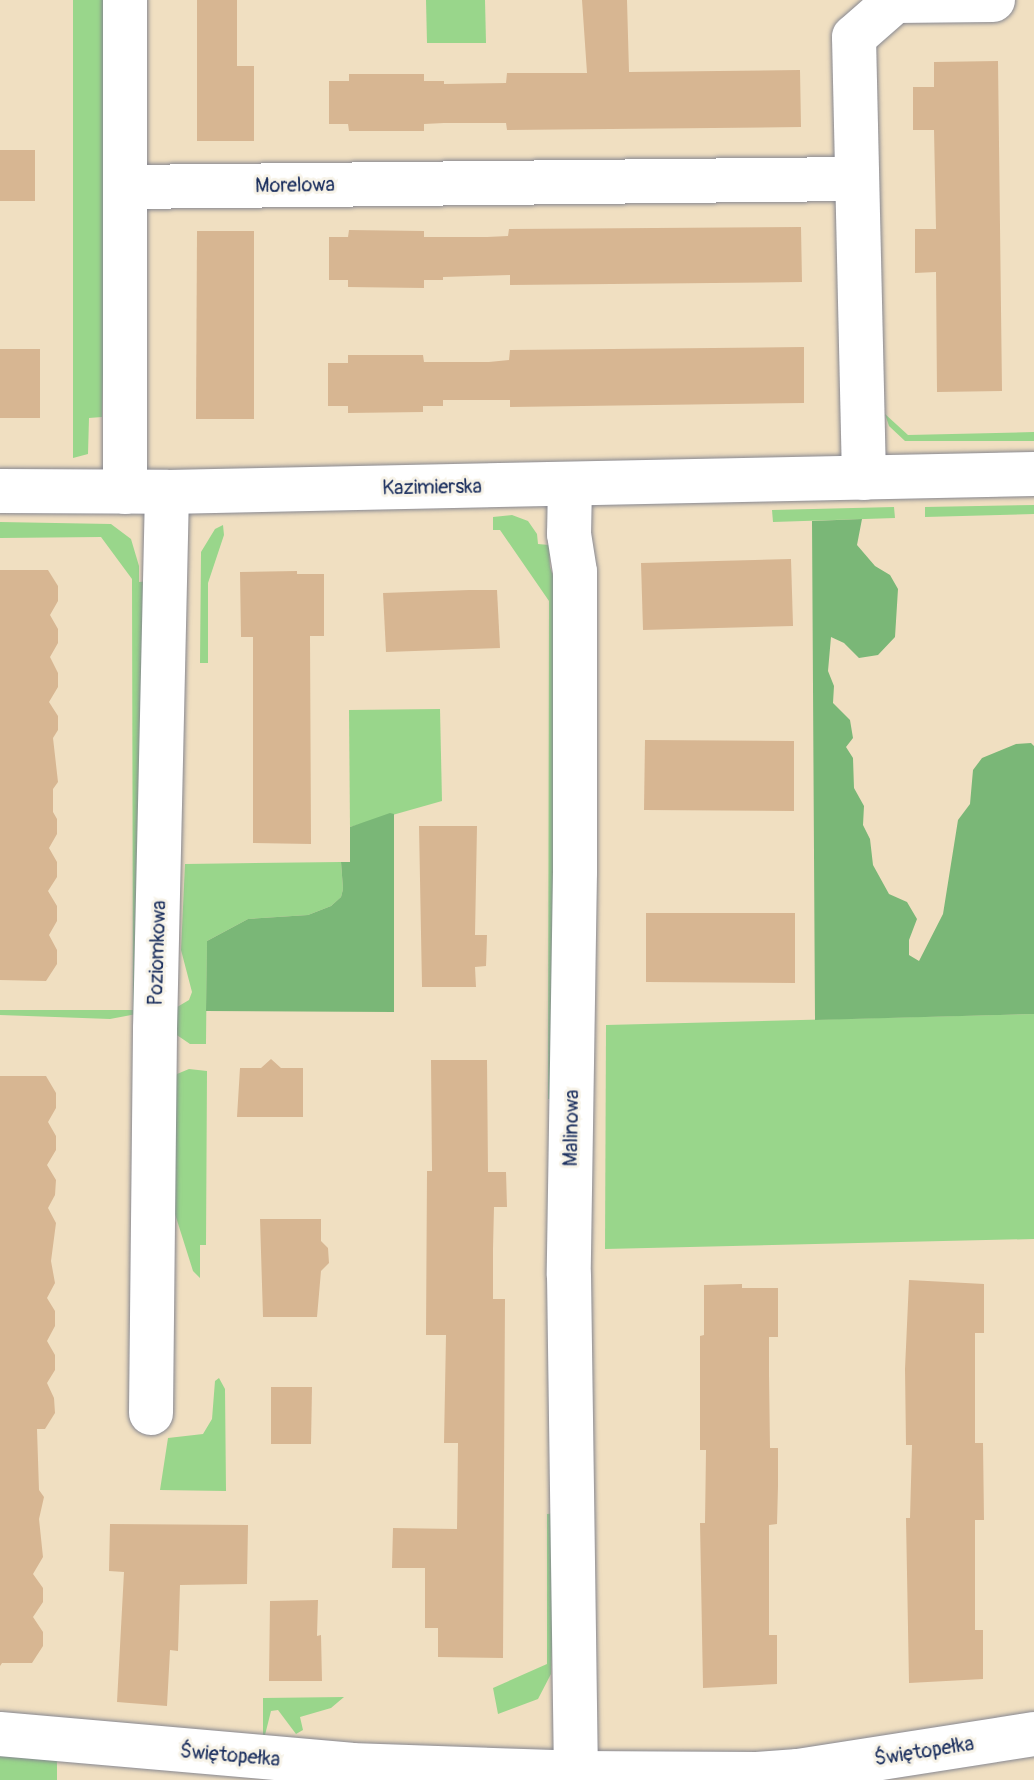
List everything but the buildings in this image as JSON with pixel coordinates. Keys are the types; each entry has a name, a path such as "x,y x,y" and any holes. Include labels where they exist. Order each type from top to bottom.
{"street":[{"path":"125,0 126,187 146,492"},
{"path":"864,478 854,37 895,1 993,0"},
{"name":"Morelowa","path":"126,187 856,179"},
{"name":"Kazimierska","path":"0,491 146,492 1034,474"},
{"name":"Malinowa","path":"570,484 569,534 575,572 575,872 569,1275 576,1773"},
{"name":"Poziomkowa","path":"146,492 155,1029 151,1413"},
{"name":"Świętopełka","path":"0,1734 351,1765 576,1773 798,1771 1034,1734"}],"green space":[{"path":"73,0 110,0 110,69 102,417 89,418 88,454 73,458"},
{"path":"426,0 485,0 486,43 427,43"},
{"path":"885,414 908,435 1034,432 1034,441 905,441 889,426"},
{"path":"1034,505 1034,514 925,517 925,507"},
{"path":"894,507 895,518 773,522 772,510"},
{"path":"512,515 528,521 537,534 538,544 549,545 550,567 555,582 555,1099 548,1099 549,601 500,530 493,530 493,517"},
{"path":"862,519 857,545 875,566 890,575 898,589 895,637 878,655 859,658 844,643 831,637 828,671 834,686 833,703 850,720 853,738 846,747 853,758 854,788 864,806 863,825 870,839 873,865 889,894 907,902 917,919 909,940 909,955 919,961 943,914 958,820 970,804 973,770 982,758 1016,744 1031,743 1034,746 1034,1014 815,1020 812,521"},
{"path":"0,522 111,524 131,539 139,566 139,582 150,581 136,1014 110,1019 0,1015 0,1010 133,1010 132,579 101,537 0,538"},
{"path":"223,525 224,535 208,583 208,663 200,663 201,552 215,529"},
{"path":"440,709 442,801 350,827 349,710"},
{"path":"394,814 394,1012 206,1011 207,941 248,919 308,915 331,906 341,897 343,889 341,862 350,862 350,827"},
{"path":"341,862 343,889 341,897 331,906 308,915 248,919 207,941 206,1044 190,1044 171,1031 167,1013 189,1000 192,992 181,950 185,864"},
{"path":"1034,1014 1034,1239 605,1249 606,1025"},
{"path":"189,1069 207,1071 206,1245 200,1245 200,1278 193,1271 175,1214 172,1081 177,1074"},
{"path":"219,1378 225,1389 226,1491 160,1490 168,1438 203,1434 212,1419 215,1381"},
{"path":"557,1513 551,1674 538,1699 498,1714 493,1688 547,1664 547,1514"},
{"path":"344,1697 331,1708 300,1717 303,1730 296,1734 278,1710 271,1711 263,1743 263,1698"},
{"path":"0,1751 57,1755 57,1780 0,1780"}]}
